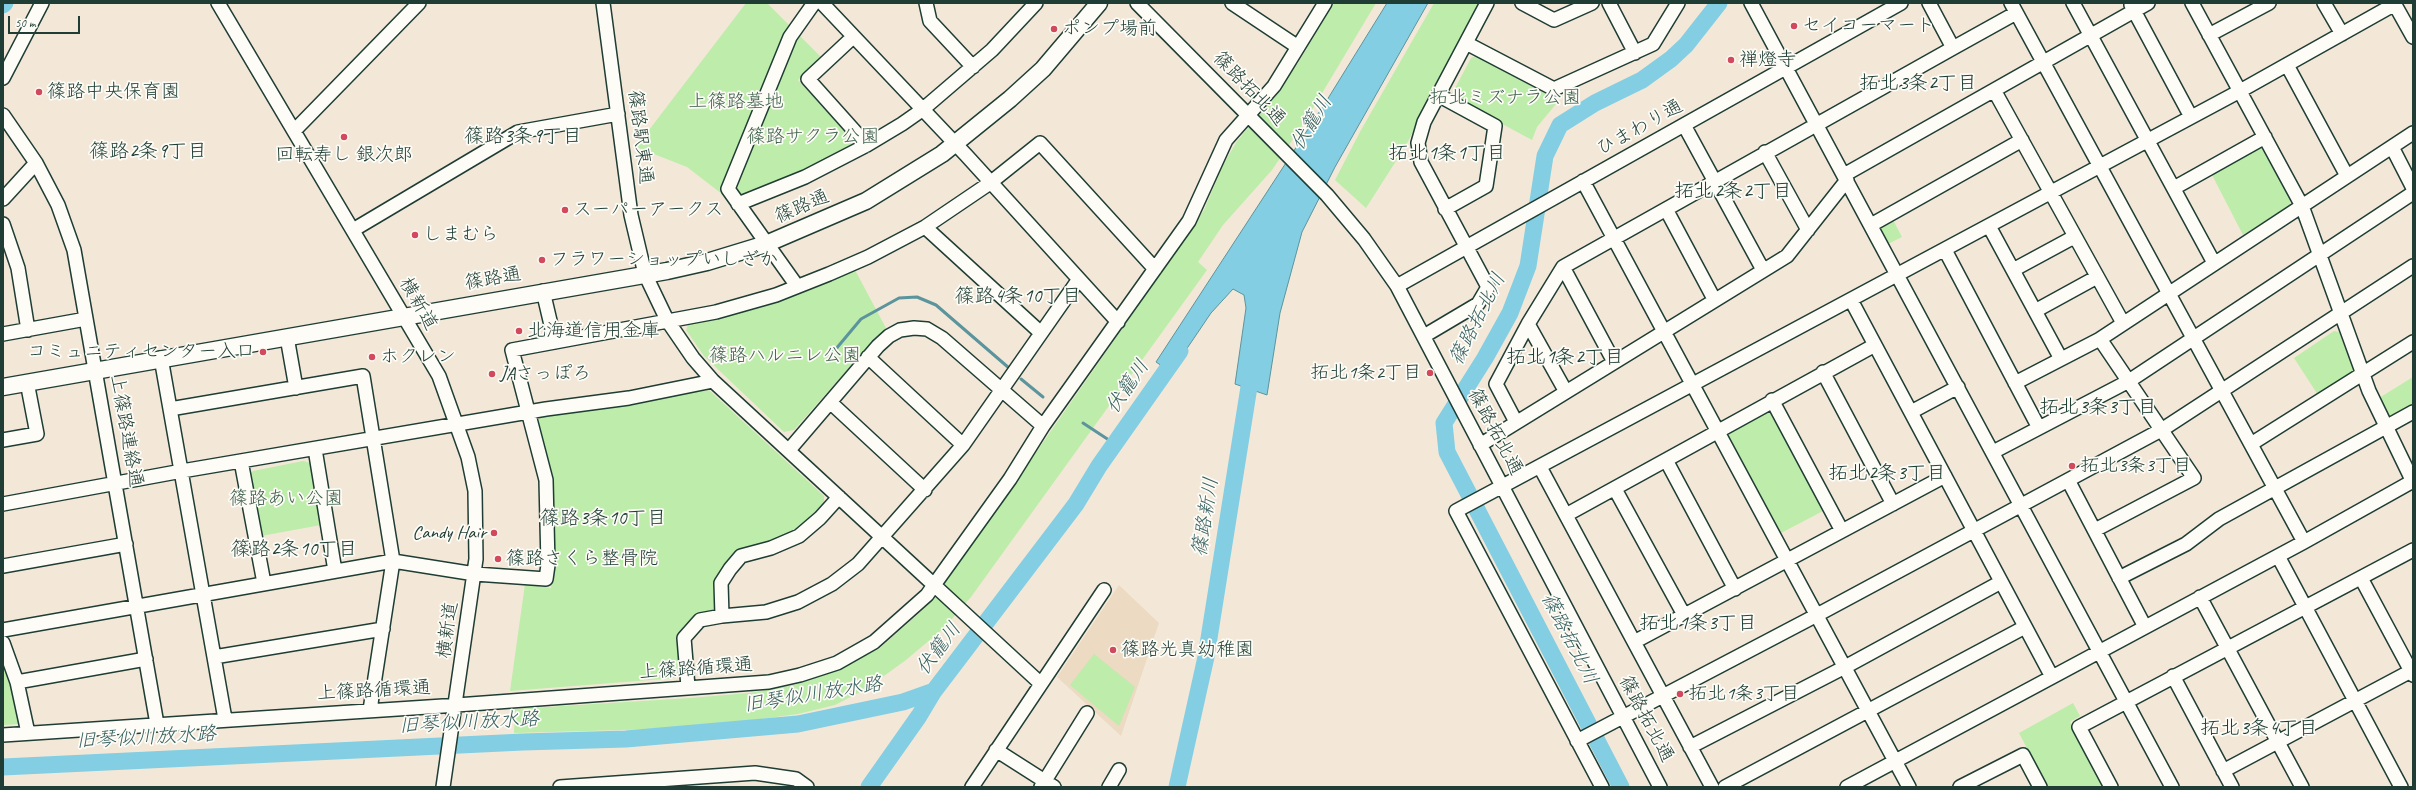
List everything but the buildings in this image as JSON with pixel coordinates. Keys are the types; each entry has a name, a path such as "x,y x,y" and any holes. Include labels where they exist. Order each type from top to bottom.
{"main road":[{"name":"篠路通","path":"3,387 645,274 707,262 766,244 866,201 955,145 1043,69 1099,3"}],"street":[{"path":"3,78 42,3"},
{"name":"横新道","path":"218,3 439,376 458,425 475,491 477,527 475,574 443,785"},
{"name":"篠路駅東通","path":"603,3 631,215 645,274"},
{"path":"797,286 728,188 790,37 814,3"},
{"path":"822,3 990,182 1118,322"},
{"path":"926,3 930,21 973,67"},
{"path":"738,204 805,177 867,145 922,110 992,50 1036,3"},
{"name":"篠路拓北通","path":"1137,3 1327,195 1345,216 1397,286 1660,787"},
{"path":"1232,3 1298,47"},
{"name":"上篠路循環通","path":"3,735 647,692 688,687 769,682 800,675 837,663 874,642 902,620 928,595 1010,479 1043,426 1189,221 1226,140 1274,86 1325,3"},
{"path":"1424,336 1478,304 1488,287 1421,162 1418,143 1424,122 1487,3"},
{"path":"1522,3 1554,20 1592,3"},
{"path":"1609,3 1635,53"},
{"path":"1466,43 1554,89 1654,44 1678,3"},
{"path":"1751,3 2172,787"},
{"name":"ひまわり通","path":"1397,286 1901,3"},
{"path":"1929,3 1953,48"},
{"path":"2073,3 2214,263"},
{"path":"1480,445 1714,299 1787,256 1808,230 1845,178 1994,90 2091,36 2132,7 2148,3"},
{"path":"1847,787 2304,542 2413,481 2369,391 2302,206 2192,3"},
{"path":"2209,35 2269,3"},
{"path":"2324,3 2342,34"},
{"path":"1602,787 1580,739 1456,511 1898,276 2050,192 2240,91 2394,3 2413,37"},
{"path":"294,131 417,4"},
{"path":"2132,7 2191,117"},
{"path":"1516,422 1496,384 1528,324 1564,267 1765,152 1817,125 1953,48 2013,8 2304,542"},
{"path":"853,37 808,80 867,145"},
{"path":"2287,65 2347,176"},
{"path":"1994,90 2123,324"},
{"path":"1438,95 1496,126 1486,186 1445,209"},
{"path":"353,230 518,132 618,114"},
{"name":"上篠路連絡通","path":"3,115 36,163 58,205 74,250 157,724"},
{"path":"1684,125 1763,270"},
{"path":"2015,382 2061,359 2123,324 2413,133"},
{"path":"2174,188 2265,137"},
{"path":"1871,225 2022,140"},
{"path":"3,630 136,605 393,561 475,574 546,579 548,565 546,480 512,350 716,312 797,286 868,257 925,227 990,182 1040,142 1156,269"},
{"path":"2392,147 2413,188"},
{"path":"1765,152 1808,230"},
{"path":"3,199 36,163"},
{"path":"1583,181 1909,787"},
{"path":"1993,452 2130,381 2413,193"},
{"path":"1666,209 1714,299"},
{"path":"3,224 18,268 28,330"},
{"path":"1989,226 2061,359"},
{"path":"925,227 1041,333"},
{"path":"2013,270 2074,237"},
{"path":"1945,250 2039,428"},
{"path":"1580,739 1624,718 2163,429 2413,266"},
{"path":"1564,267 1614,362"},
{"path":"645,274 667,320 693,358 714,381 1040,682"},
{"path":"2035,311 2096,277"},
{"path":"688,687 684,638 700,620 722,616 766,612 798,602 832,584 858,564 883,538 963,445 1079,279"},
{"path":"544,291 554,342"},
{"path":"1851,300 2052,677"},
{"path":"3,334 86,319"},
{"path":"1528,324 1566,392"},
{"path":"789,450 868,357 889,336 900,330 927,330 942,338 1001,391 1043,426"},
{"path":"287,337 296,388"},
{"path":"2095,530 2194,478 2163,429 2100,338"},
{"path":"2251,444 2413,342"},
{"path":"1566,515 1772,400 1875,345"},
{"path":"868,357 963,445"},
{"path":"161,358 225,719"},
{"path":"1824,372 1893,504"},
{"path":"170,409 363,376 393,561 370,710"},
{"path":"3,504 182,471 529,412 629,398 714,381"},
{"path":"3,440 37,434 27,382"},
{"path":"1911,412 1958,387"},
{"path":"1772,400 1842,531"},
{"path":"830,402 925,490"},
{"path":"2119,578 2186,544 2219,519 2413,412"},
{"path":"315,449 335,571"},
{"path":"1666,460 1735,589"},
{"path":"241,461 264,583"},
{"path":"1540,467 1712,787"},
{"path":"1634,642 1945,476"},
{"path":"2068,480 2145,627"},
{"path":"1615,489 1684,615"},
{"path":"722,616 721,583 741,556 771,548 799,536 820,518 840,497"},
{"path":"3,566 126,544"},
{"path":"2111,787 2079,727 2173,676 2412,553"},
{"path":"2278,556 2401,787"},
{"path":"2223,771 2356,700 2412,673 2362,578"},
{"path":"1690,747 1845,667 2001,582"},
{"path":"972,787 1040,682 1104,590"},
{"path":"2200,597 2302,787"},
{"path":"1725,787 2025,627"},
{"path":"214,657 383,629"},
{"path":"3,642 17,682 28,733"},
{"path":"17,682 146,658"},
{"path":"2173,676 2232,787"},
{"path":"996,750 1047,785 1087,713"},
{"path":"1969,785 2022,755 2040,787"},
{"path":"1109,787 1119,770"},
{"path":"560,787 755,773 796,779 807,787"}],"shaded area":[{"name":"篠路光真幼稚園","path":"1119,585 1159,623 1121,736 1057,677"}],"green space":[{"name":"上篠路墓地","path":"746,3 767,3 822,58 798,80 855,141 855,145 813,168 744,196 739,196 734,187 722,194 687,167 636,147"},
{"path":"1334,3 1376,3 1306,120 1272,170 1223,225 1198,262 1207,270 971,597 944,628 906,660 866,689 835,705 798,714 739,722 658,729 514,733 515,709 749,693 794,685 830,673 880,648 927,606 956,567 1180,246 1204,210 1223,165 1237,141 1264,109 1298,63"},
{"path":"1434,3 1482,3 1405,147 1366,208 1335,180 1361,130"},
{"name":"拓北ミズナラ公園","path":"1475,56 1556,99 1556,104 1537,127 1532,140 1454,98 1452,94 1471,58"},
{"path":"2259,146 2262,148 2291,198 2290,205 2243,235 2211,173"},
{"path":"1892,218 1902,237 1888,244 1880,229 1882,224"},
{"name":"篠路ハルニレ公園","path":"855,270 887,330 877,336 794,430 784,432 704,356 686,330 689,323 779,300"},
{"path":"2334,331 2339,332 2354,370 2352,374 2318,395 2294,358"},
{"path":"2413,377 2413,408 2394,418 2389,417 2379,398"},
{"path":"709,390 824,496 824,505 799,527 724,567 715,587 715,611 700,612 683,627 678,641 680,675 676,678 510,691 525,584 551,588 555,535 553,496 551,473 538,421 541,415"},
{"path":"1768,410 1772,411 1825,510 1781,533 1728,435 1729,430"},
{"name":"篠路あい公園","path":"303,461 311,463 321,525 261,536 250,474 253,471"},
{"path":"1094,654 1135,687 1119,726 1070,685"},
{"path":"3,660 6,669 20,724 3,725"},
{"path":"2073,703 2080,716 2070,722 2105,787 2047,787 2019,733"}],"water":[{"path":"1387,3 1428,3 1335,167 1302,232 1280,313 1267,395 1235,384 1246,308 1244,295 1233,289 1211,313 1171,372 1156,362 1327,100"}],"waterway":[{"name":"篠路拓北川","path":"1621,787 1447,452 1444,423 1485,358 1510,313 1528,266 1545,156 1560,125 1595,103 1642,80 1671,59 1686,45 1719,3"},
{"path":"830,356 861,319 899,298 917,297 936,305 1009,368"},
{"name":"伏籠川","path":"869,787 919,716 934,691 1076,504 1099,466 1180,351"},
{"name":"篠路新川","path":"1177,787 1206,657 1252,368"},
{"path":"1021,379 1043,397"},
{"path":"1083,423 1115,444"},
{"name":"旧琴似川放水路","path":"3,767 523,742 626,739 798,724 903,702 934,691"}],"place":[{"name":"セイコーマート","path":"1794,26"},
{"name":"ポンプ場前","path":"1054,29"},
{"name":"禅燈寺","path":"1731,60"},
{"name":"篠路中央保育園","path":"39,92"},
{"name":"回転寿し 銀次郎","path":"344,137"},
{"name":"スーパーアークス","path":"565,210"},
{"name":"しまむら","path":"415,235"},
{"name":"フラワーショップいしざか","path":"542,260"},
{"name":"北海道信用金庫","path":"519,331"},
{"name":"コミュニティセンター入口","path":"263,352"},
{"name":"ホクレン","path":"372,357"},
{"name":"拓北1条2丁目","path":"1430,373"},
{"name":"JAさっぽろ","path":"492,374"},
{"name":"拓北3条3丁目","path":"2072,466"},
{"name":"Candy Hair","path":"494,533"},
{"name":"篠路さくら整骨院","path":"498,559"},
{"name":"篠路光真幼稚園","path":"1113,650"},
{"name":"拓北1条3丁目","path":"1680,694"}],"district":[{"name":"拓北3条2丁目","path":"1918,84"},
{"name":"篠路3条9丁目","path":"523,137"},
{"name":"篠路2条9丁目","path":"148,152"},
{"name":"拓北1条1丁目","path":"1447,154"},
{"name":"拓北2条2丁目","path":"1733,192"},
{"name":"篠路4条10丁目","path":"1018,297"},
{"name":"拓北1条2丁目","path":"1565,358"},
{"name":"拓北3条3丁目","path":"2098,408"},
{"name":"拓北2条3丁目","path":"1887,474"},
{"name":"篠路3条10丁目","path":"603,519"},
{"name":"篠路2条10丁目","path":"294,550"},
{"name":"拓北1条3丁目","path":"1698,624"},
{"name":"拓北3条4丁目","path":"2259,729"}],"park label":[{"name":"篠路サクラ公園","path":"813,137"}]}
